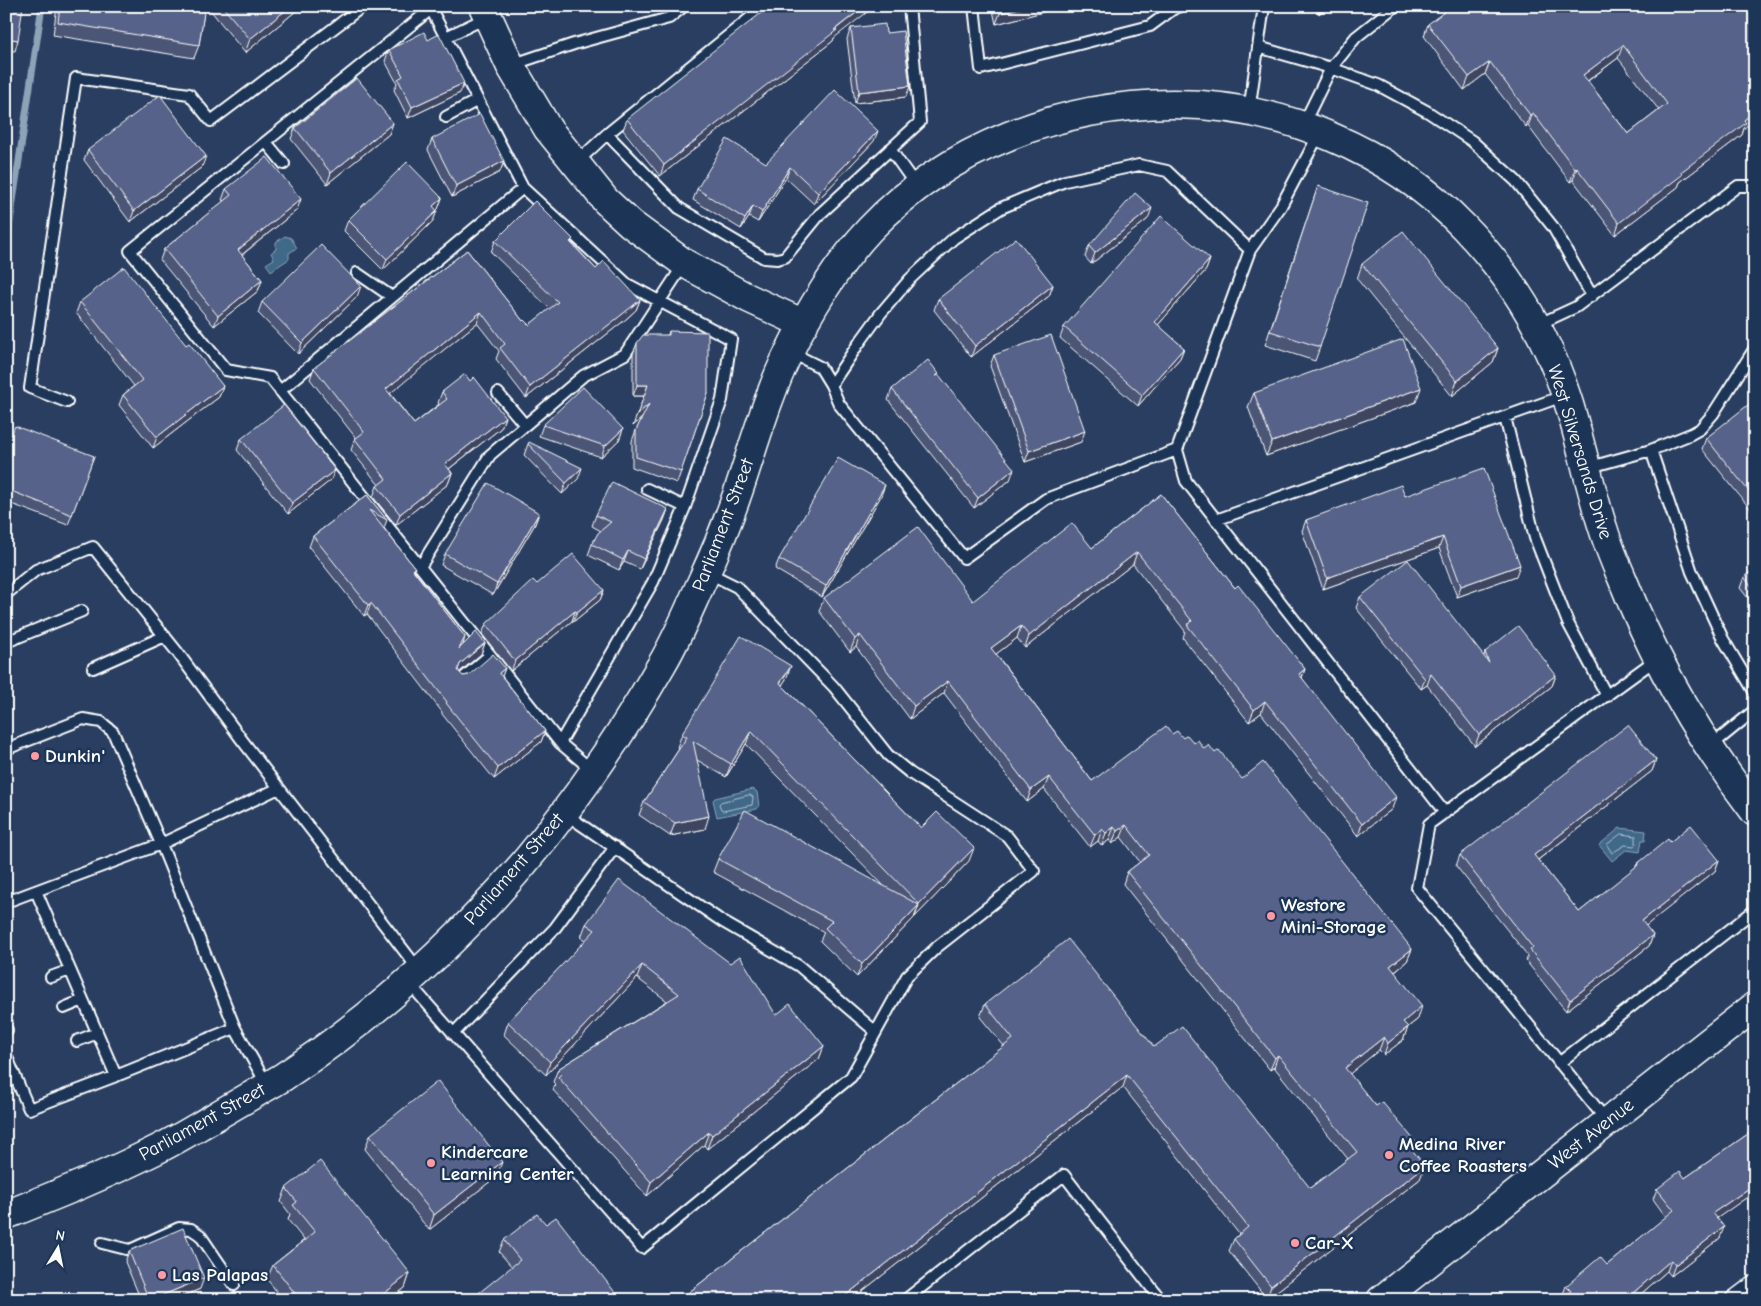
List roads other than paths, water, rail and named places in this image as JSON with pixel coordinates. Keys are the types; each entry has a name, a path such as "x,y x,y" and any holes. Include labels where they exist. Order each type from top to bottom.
{"street":[{"path":"486,11 510,65 548,129 606,201 631,224 684,263 748,298 804,324"},
{"name":"West Silversands Drive","path":"804,324 822,294 869,230 901,201 936,175 973,152 1013,134 1054,120 1096,110 1140,105 1183,104 1249,112 1311,129 1352,146 1390,167 1425,192 1458,221 1488,253 1514,287 1536,325 1555,365 1566,395 1604,532 1641,626 1688,715 1709,747 1748,798"},
{"name":"Parliament Street","path":"6,1215 161,1148 268,1086 358,1024 414,976 453,940 524,862 595,772 665,659 706,572 735,500 769,400 789,351 804,324"},
{"name":"West Avenue","path":"1381,1300 1755,1006"},
{"path":"1735,1300 1755,1285"}],"lane":[{"path":"68,402 30,388 76,78 189,94 212,121 363,6"},
{"path":"510,65 669,18 684,6"},
{"path":"575,164 607,134 765,6"},
{"path":"607,134 679,208 764,258 777,259 785,257 820,214 920,122 909,6"},
{"path":"974,6 981,69 1150,26 1172,8 1181,6"},
{"path":"1249,112 1264,6"},
{"path":"1395,6 1356,37 1331,68 1311,129 1281,206 1250,250 1177,450 1186,481 1445,813"},
{"path":"560,743 653,582 686,507 722,400 730,339 627,284 523,188 431,9 130,251 226,370 270,378 560,743 595,772"},
{"path":"446,37 486,11"},
{"path":"1258,47 1331,68 1378,85 1428,112 1472,141 1516,181 1553,227 1592,296"},
{"path":"446,117 478,100"},
{"path":"266,142 284,164"},
{"path":"890,149 918,188"},
{"path":"831,385 881,313 910,279 954,238 1001,208 1065,180 1139,165 1167,171 1250,250"},
{"path":"1536,325 1576,307 1592,296 1738,186 1755,186"},
{"path":"280,391 523,188"},
{"path":"420,567 490,455 583,376 625,354 684,263"},
{"path":"357,272 392,297"},
{"path":"789,351 820,367 831,385 839,404 964,558 1046,499 1177,450"},
{"path":"1586,468 1651,450 1700,429 1753,354"},
{"path":"498,393 525,425"},
{"path":"1216,520 1566,395"},
{"path":"1505,417 1535,538 1568,623 1607,696"},
{"path":"1651,450 1692,572 1723,639 1755,693"},
{"path":"647,489 686,507"},
{"path":"6,594 36,570 93,547 165,636 279,788 414,976 430,1007 642,1248 851,1077 908,976 937,948 1034,871 1007,836 910,774 888,755 834,687 738,588 706,572"},
{"path":"6,642 82,611"},
{"path":"93,668 165,636"},
{"path":"461,680 490,655"},
{"path":"1607,1122 1417,888 1429,824 1658,658"},
{"path":"1709,747 1755,710"},
{"path":"6,749 83,719 101,722 113,732 161,844 235,1028 268,1086"},
{"path":"6,902 161,844 279,788"},
{"path":"564,812 723,922 799,966 876,1032"},
{"path":"454,1034 555,928 615,847"},
{"path":"36,892 116,1076"},
{"path":"1560,1063 1755,910"},
{"path":"52,977 70,970"},
{"path":"64,1008 83,1000"},
{"path":"6,1055 16,1067 29,1109 235,1028"},
{"path":"77,1041 97,1033"},
{"path":"905,1300 1064,1175 1160,1300"},
{"path":"102,1243 130,1250 179,1228 191,1228 200,1235 234,1285"}],"water":[{"path":"285,236 291,238 297,248 289,253 289,259 271,271 266,264 274,259 271,253 276,249 276,242"},
{"path":"753,789 757,792 759,806 757,809 717,817 713,800 715,798"},
{"path":"1620,828 1646,831 1645,840 1642,840 1640,852 1626,850 1612,861 1599,845"}],"waterway":[{"path":"6,248 42,6"}],"place":[{"name":"Dunkin'","path":"35,756"},
{"name":"Westore Mini-Storage","path":"1271,916"},
{"name":"Medina River Coffee Roasters","path":"1389,1155"},
{"name":"Kindercare Learning Center","path":"431,1163"},
{"name":"Car-X","path":"1295,1243"},
{"name":"Las Palapas","path":"162,1275"}]}
